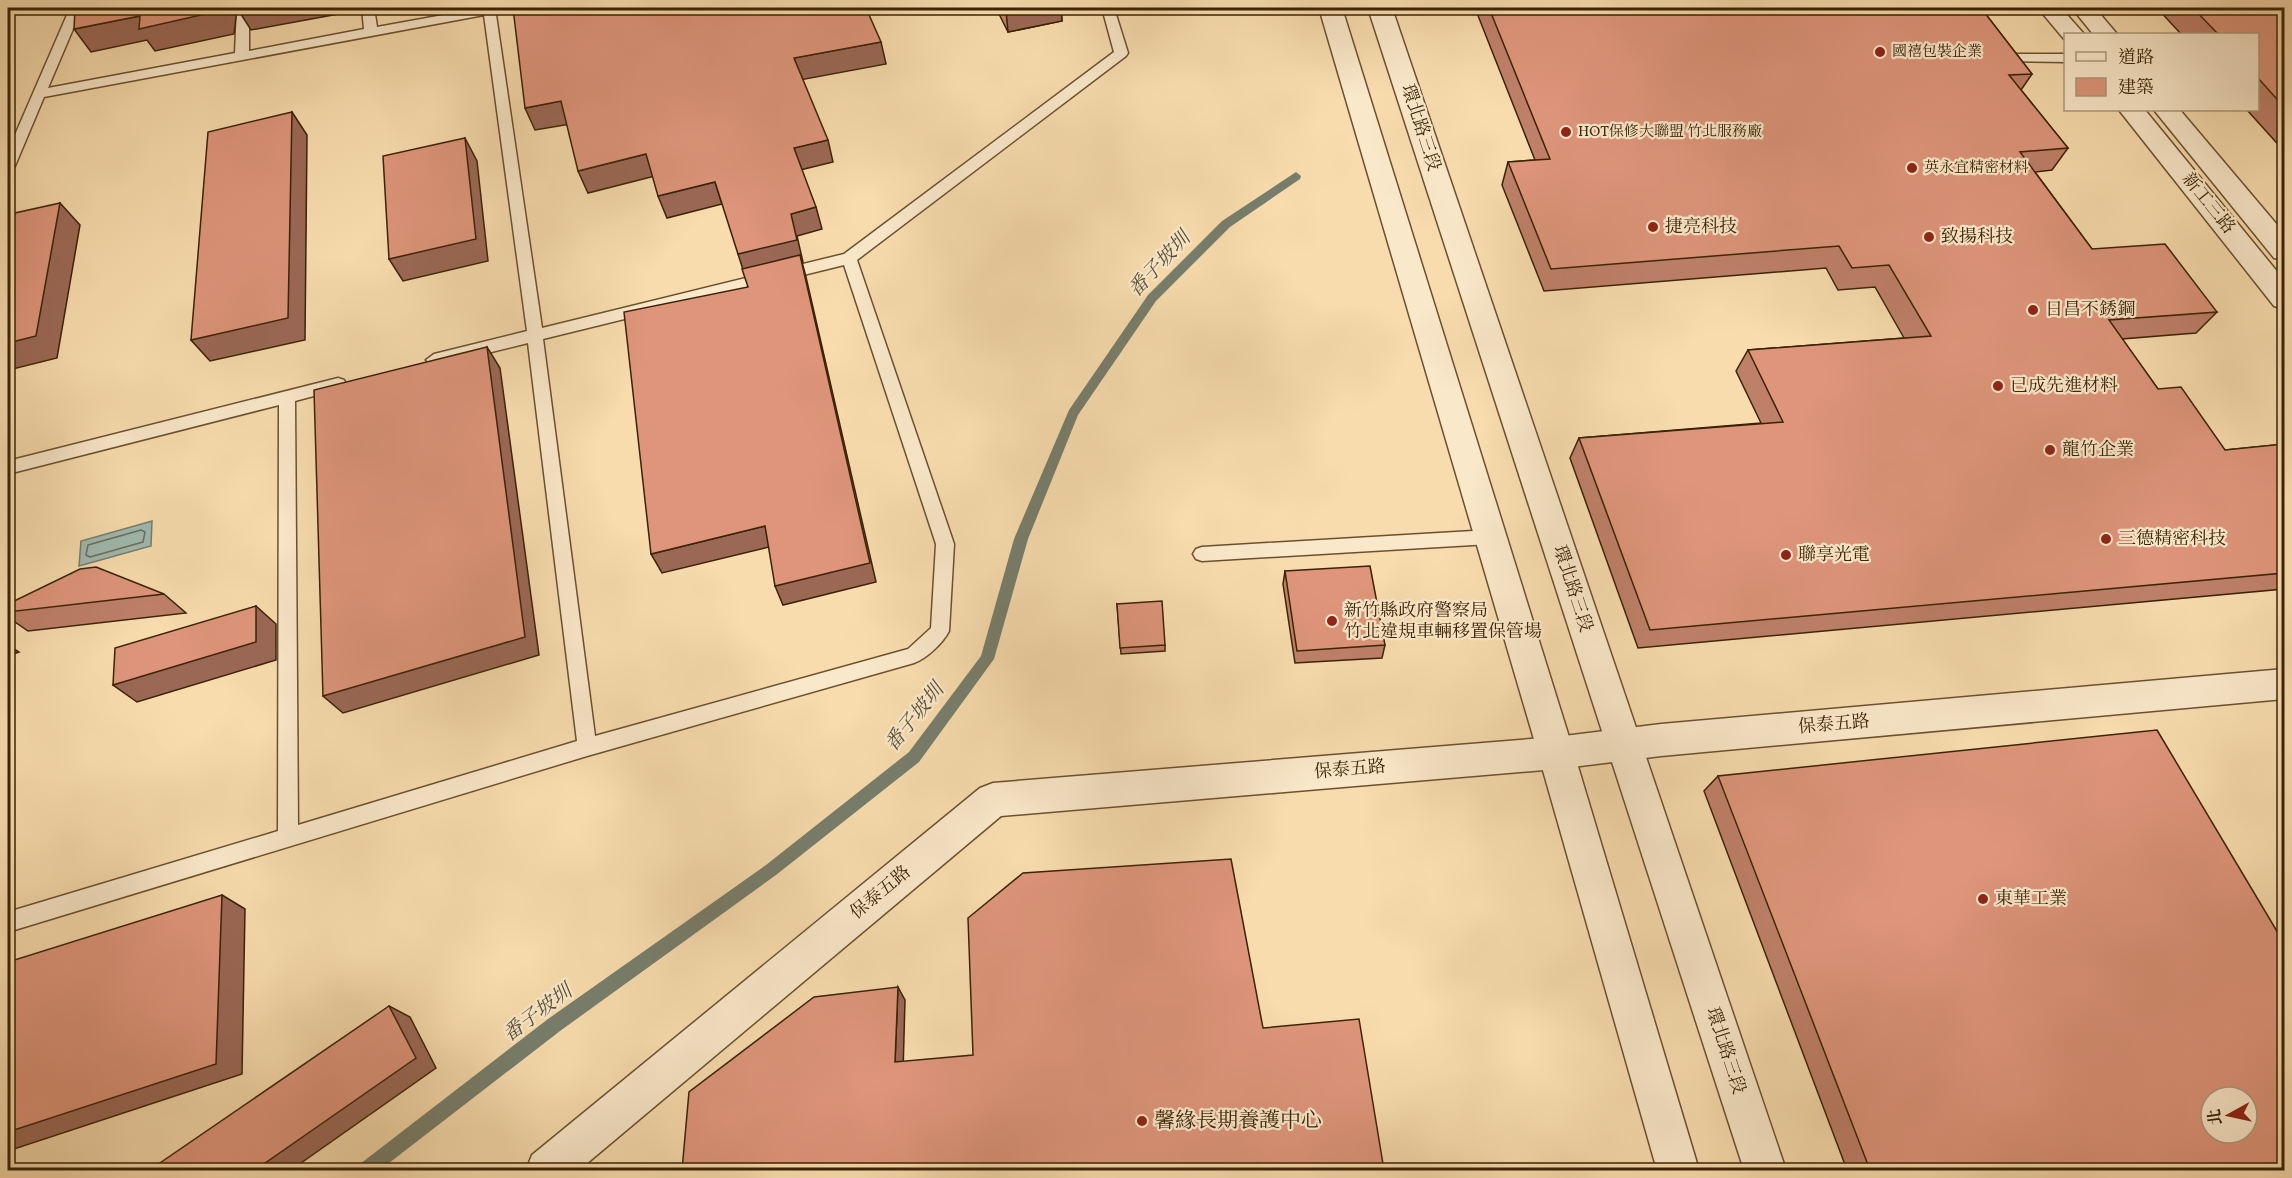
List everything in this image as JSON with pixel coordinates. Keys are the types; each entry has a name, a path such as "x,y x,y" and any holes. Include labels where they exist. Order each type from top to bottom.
{"street":[{"path":"1330,8 1556,753 1678,1170"},
{"name":"環北路三段","path":"1380,8 1765,1170"},
{"path":"2049,8 2071,33"},
{"path":"2083,8 2104,33"},
{"name":"新工三路","path":"2133,111 2284,299"},
{"name":"新工三路","path":"2168,111 2284,251"},
{"path":"2163,149 2197,146"},
{"path":"2199,193 2232,189"},
{"name":"保泰五路","path":"547,1170 993,800 1556,753 1622,744 2284,684"}],"lane":[{"path":"8,166 76,8"},
{"path":"242,56 243,8"},
{"path":"368,8 371,32"},
{"path":"422,363 849,258 1121,53 1108,8"},
{"path":"1972,8 2008,58 2064,58"},
{"path":"39,94 489,9 535,334 587,747"},
{"path":"8,922 587,747 915,656 940,631 945,544 849,258"},
{"path":"8,467 355,380"},
{"path":"287,397 288,836"},
{"path":"1202,554 1490,537"}],"water":[{"path":"152,521 151,546 79,566 81,541"}],"building":[{"path":"75,8 219,8 219,11 139,29 140,16 74,29"},
{"path":"513,8 866,8 881,42 794,58 828,140 794,148 816,207 791,214 797,240 738,254 715,182 658,196 646,154 578,171 561,101 525,108"},
{"path":"1489,8 1981,8 2032,74 2009,75 2068,148 2020,152 2092,249 2165,244 2217,312 2109,320 2158,389 2181,387 2225,450 2284,444 2284,573 1650,630 1579,438 1783,422 1748,350 1931,336 1889,265 1852,268 1839,246 1551,269 1508,162 1550,159"},
{"path":"2193,8 2284,8 2284,107 2259,79 2259,33 2217,33"},
{"path":"292,112 288,318 191,340 208,132"},
{"path":"465,138 476,239 389,259 383,156"},
{"path":"60,203 36,336 8,343 8,246 15,213"},
{"path":"800,255 870,563 775,586 765,526 651,554 624,312 748,287 742,269"},
{"path":"487,347 525,637 323,696 314,390"},
{"name":"新竹縣政府警察局 竹北違規車輛移置保管場","path":"1370,566 1385,645 1297,651 1285,571"},
{"path":"96,567 164,594 8,612 8,604 80,569"},
{"path":"1162,601 1165,645 1120,648 1117,604"},
{"path":"256,606 256,642 113,685 115,648"},
{"name":"東華工業","path":"2157,730 2284,943 2284,1170 1870,1170 1718,776"},
{"path":"1231,859 1263,1028 1359,1019 1384,1170 682,1170 689,1092 814,997 898,987 895,1062 973,1055 968,918 1023,873"},
{"path":"222,895 216,1064 8,1132 8,962"},
{"path":"389,1006 416,1058 255,1170 159,1170 157,1165"}],"waterway":[{"name":"番子坡圳","path":"366,1170 554,1025 771,870 914,757 987,659 1021,539 1073,413 1152,298 1226,224 1296,176"}],"place":[{"name":"國禧包裝企業","path":"1880,52"},
{"name":"HOT保修大聯盟 竹北服務廠","path":"1566,132"},
{"name":"英永宜精密材料","path":"1912,168"},
{"name":"捷亮科技","path":"1653,227"},
{"name":"致揚科技","path":"1929,237"},
{"name":"日昌不銹鋼","path":"2033,310"},
{"name":"已成先進材料","path":"1998,386"},
{"name":"龍竹企業","path":"2050,450"},
{"name":"三德精密科技","path":"2106,539"},
{"name":"聯享光電","path":"1786,555"},
{"name":"新竹縣政府警察局 竹北違規車輛移置保管場","path":"1332,621"},
{"name":"東華工業","path":"1983,899"},
{"name":"馨緣長期養護中心","path":"1142,1121"}]}
